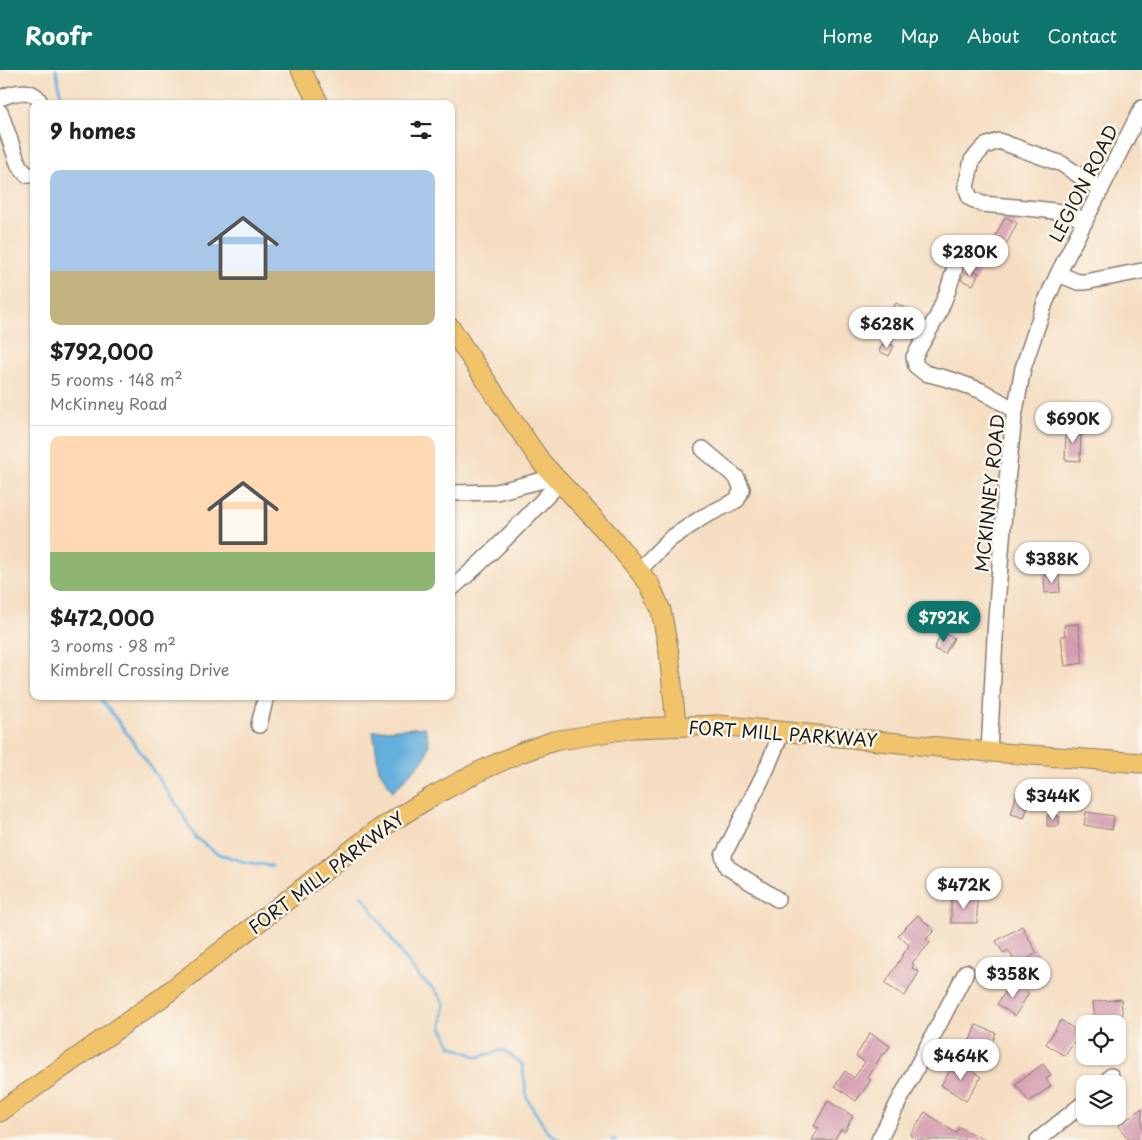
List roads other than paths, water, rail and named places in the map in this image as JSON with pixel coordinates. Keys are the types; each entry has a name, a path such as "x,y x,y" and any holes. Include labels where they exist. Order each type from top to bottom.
{"main road":[{"path":"302,70 317,100"},
{"path":"455,334 542,463 612,537 650,585 660,610 669,653 676,725"},
{"name":"FORT MILL PARKWAY","path":"0,1112 161,998 376,831 433,796 480,771 520,753 554,741 634,728 718,724 989,752 1142,763"}],"street":[{"path":"0,98 28,92 38,100"},
{"name":"LEGION ROAD","path":"1058,274 1142,108"},
{"path":"0,112 19,166 30,174"},
{"path":"1085,222 1070,213 982,204 970,198 966,187 972,160 985,146 999,141 1062,164 1101,190"},
{"path":"955,267 938,315 914,357 916,366 925,373 982,391 1016,410"},
{"path":"1058,274 1078,282 1085,282 1142,271"},
{"name":"MCKINNEY ROAD","path":"989,752 997,601 1006,490 1016,410 1023,368 1044,303 1058,274"},
{"path":"639,570 670,539 703,517 737,500 742,489 737,478 702,449"},
{"path":"455,493 496,492 557,479"},
{"path":"455,586 479,565 531,513 557,479"},
{"path":"259,725 265,700"},
{"path":"777,899 727,867 723,856 766,770 782,731"},
{"path":"879,1140 966,972"},
{"path":"1038,1140 1076,1109"}],"water":[{"path":"425,727 429,743 425,758 393,792 379,770 373,731"}],"waterway":[{"path":"56,70 62,100"},
{"path":"102,700 179,808 196,838 216,853 245,862 272,866"},
{"path":"362,895 419,977 435,990 444,1003 442,1027 451,1046 478,1057 503,1050 522,1064 527,1099 547,1131 560,1140"}]}
